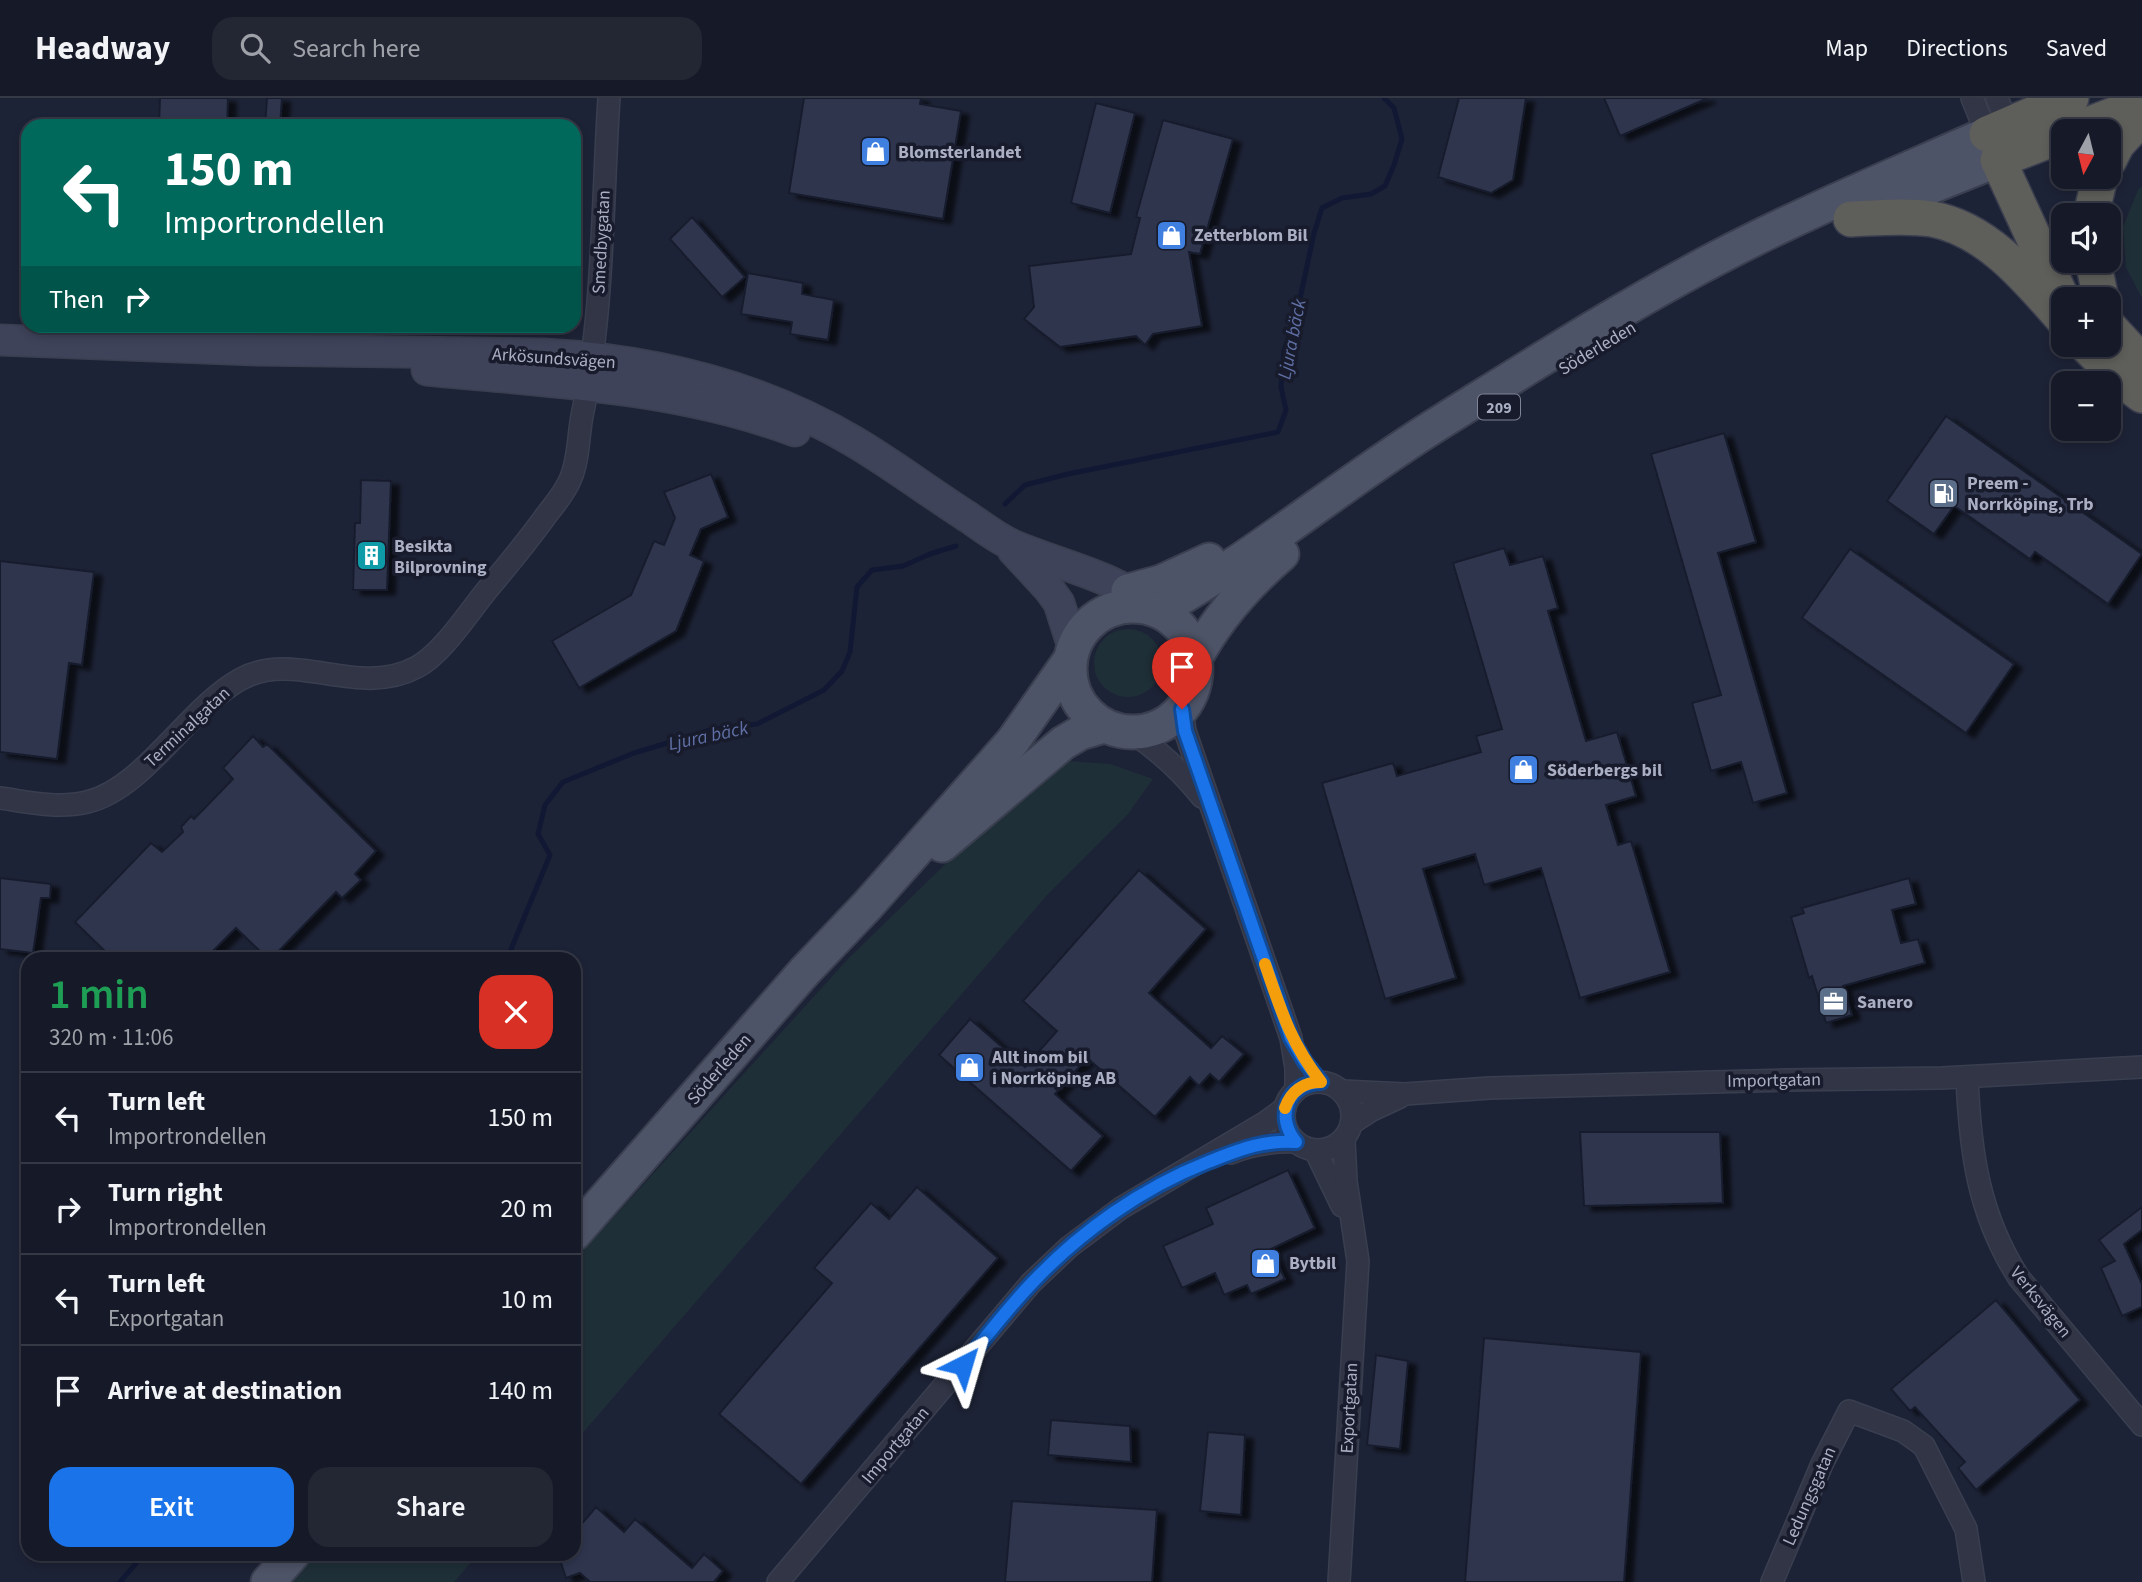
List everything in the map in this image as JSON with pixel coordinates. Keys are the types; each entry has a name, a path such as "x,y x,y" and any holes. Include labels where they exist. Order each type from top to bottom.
{"highway":[{"name":"Söderleden","path":"2002,133 2071,98"},
{"path":"2103,119 2142,104"},
{"path":"2121,140 2142,117"},
{"name":"Söderleden","path":"2002,133 2051,135"},
{"path":"2002,133 2051,225"},
{"path":"2002,133 2058,287"},
{"path":"1851,219 1902,216 1934,219 1970,232 2021,272 2051,306"},
{"path":"2121,347 2142,359"},
{"path":"2108,357 2118,377 2142,395"}],"main road":[{"name":"Söderleden","path":"1195,659 1218,620 1263,570 1373,488 1524,391 1634,325 1766,254 1809,234 1851,219 2002,133"},
{"name":"Söderleden","path":"1146,604 1230,570 1358,476 1464,407 1659,289 1756,238 2002,133"},
{"name":"Arkösundsvägen","path":"0,340 256,350 593,357 704,379 806,415 854,442 1006,542 1146,604"},
{"name":"Arkösundsvägen","path":"256,350 589,386 687,401 734,411 833,446 909,479"},
{"name":"Arkösundsvägen","path":"1006,542 1059,603 1072,653"},
{"path":"1146,604 1179,626 1192,647 1195,659 1194,686 1182,709 1160,727 1107,723 1072,687 1070,678 1072,653 1088,624 1111,610 1125,606 1146,604"},
{"name":"Söderleden","path":"581,1226 805,971 867,906 1013,741 1072,653"},
{"name":"Söderleden","path":"867,906 922,861 1030,748 1065,719 1107,723"},
{"path":"268,1582 287,1561"}],"street":[{"name":"Smedbygatan","path":"589,386 609,98"},
{"path":"1972,98 2002,133"},
{"name":"Terminalgatan","path":"0,798 47,805 73,805 106,795 148,764 228,686 251,674 268,669 285,669 360,679 382,678 402,674 433,656 535,531 569,482 575,464 589,386"},
{"path":"1182,709 1182,721 1212,812 1291,1038 1296,1068 1286,1126 1305,1146 1325,1150 1348,1131 1351,1105 1342,1091 1329,1083 1308,1084 1291,1099"},
{"path":"1107,723 1157,748 1172,762 1212,812"},
{"path":"1291,1038 1321,1082"},
{"name":"Importgatan","path":"1342,1091 1405,1094 1490,1088 1967,1077 2142,1067"},
{"name":"Verksvägen","path":"1967,1077 1972,1150 1980,1192 2004,1254 2019,1278 2142,1425"},
{"name":"Importgatan","path":"1348,1131 1372,1110 1405,1094"},
{"name":"Importgatan","path":"778,1582 1031,1283 1069,1247 1121,1208 1266,1122 1291,1099"},
{"name":"Exportgatan","path":"1339,1582 1358,1261 1344,1170 1348,1131"},
{"name":"Importgatan","path":"1173,1176 1252,1145 1277,1141 1305,1146"},
{"name":"Exportgatan","path":"1305,1146 1354,1234"},
{"name":"Ledungsgatan","path":"1772,1582 1822,1464 1849,1411 1903,1431 1924,1446 1966,1529 1974,1582"}],"shaded area":[{"path":"2142,187 2142,298 2126,267 2123,227 2138,190"},
{"path":"1128,629 1141,632 1152,639 1159,650 1162,663 1159,676 1152,687 1141,694 1128,697 1115,694 1104,687 1097,676 1094,663 1097,650 1104,639 1115,632"},
{"path":"1052,760 1110,764 1153,779 1128,814 1048,894 581,1435 581,1253 848,959"},
{"path":"311,1561 472,1561 454,1582 292,1582"}],"building":[{"path":"160,98 228,98 227,119 159,119"},
{"path":"267,98 282,98 280,119 266,119"},
{"name":"Blomsterlandet","path":"804,98 921,98 920,104 961,111 943,219 789,193"},
{"path":"1459,98 1526,98 1513,180 1491,193 1438,177"},
{"path":"1604,98 1708,98 1620,136"},
{"path":"1096,103 1135,113 1110,213 1071,203"},
{"name":"Zetterblom Bil","path":"1163,120 1233,139 1200,254 1189,252 1202,326 1153,334 1145,345 1136,336 1060,347 1024,319 1034,307 1029,266 1131,254 1140,218 1136,217"},
{"path":"692,217 745,277 722,297 670,239"},
{"path":"748,273 803,283 802,294 834,300 828,340 790,334 792,322 741,314"},
{"path":"1946,416 2142,554 2108,604 2035,552 2030,559 1954,506 1934,534 1887,501"},
{"path":"1724,433 1756,542 1718,553 1787,793 1753,803 1741,762 1711,771 1692,703 1721,695 1651,454"},
{"path":"711,474 728,517 701,529 690,555 704,561 676,631 579,688 552,641 631,595 654,541 664,545 675,518 664,492"},
{"name":"Besikta Bilprovning","path":"361,480 391,481 387,590 353,590 355,523 360,523"},
{"name":"Söderbergs bil","path":"1504,548 1510,565 1543,556 1558,608 1548,611 1586,741 1617,732 1636,796 1606,805 1618,845 1631,841 1670,972 1580,998 1541,868 1484,885 1475,854 1423,869 1456,978 1385,999 1322,783 1393,763 1397,776 1481,752 1476,736 1502,729 1453,563"},
{"path":"1850,549 2014,664 1966,733 1802,618"},
{"path":"0,561 94,572 82,665 69,663 57,759 0,752"},
{"path":"253,736 263,747 267,744 376,851 355,874 361,880 342,898 336,892 278,952 261,952 236,928 212,952 106,952 75,922 151,843 162,852 183,832 181,827 191,816 194,819 233,779 223,768"},
{"path":"1139,870 1206,929 1149,993 1211,1048 1222,1036 1244,1054 1219,1082 1210,1074 1199,1086 1190,1077 1155,1117 1087,1058 1055,1094 1103,1136 1071,1171 939,1055 970,1019 1025,1067 1057,1031 1023,1001"},
{"path":"0,878 51,884 50,898 41,898 33,952 0,949"},
{"path":"1909,878 1916,904 1892,910 1901,943 1918,939 1925,963 1843,986 1852,1015 1826,1023 1791,917 1804,913 1802,908"},
{"path":"1580,1132 1720,1132 1723,1203 1584,1206"},
{"path":"1288,1170 1315,1228 1271,1249 1285,1279 1251,1294 1247,1285 1224,1295 1215,1273 1182,1288 1163,1246 1213,1224 1206,1208"},
{"path":"917,1187 998,1258 801,1484 719,1414 832,1283 814,1268 871,1203 889,1219"},
{"path":"2142,1207 2142,1230 2124,1244 2142,1284 2142,1307 2122,1316 2101,1268 2115,1261 2099,1240"},
{"path":"1996,1300 2080,1400 1976,1490 1958,1468 1965,1462 1915,1407 1910,1411 1891,1389"},
{"path":"1484,1338 1641,1352 1624,1582 1465,1582"},
{"path":"1376,1355 1408,1361 1400,1449 1367,1445"},
{"path":"1051,1420 1130,1426 1131,1462 1048,1455"},
{"path":"1208,1432 1245,1435 1241,1515 1200,1511"},
{"path":"1012,1501 1157,1510 1152,1582 1005,1582"},
{"path":"596,1507 624,1532 635,1519 692,1568 704,1554 723,1571 714,1582 590,1582 580,1573 566,1578 560,1561 581,1561 581,1525"}],"waterway":[{"name":"Ljura bäck","path":"1005,504 1025,485 1278,432 1286,410 1281,387 1284,351 1297,313 1322,208 1342,198 1371,194 1385,186 1394,165 1402,139 1394,108 1384,98"},
{"name":"Ljura bäck","path":"510,952 550,855 538,834 545,805 563,782 634,753 714,729 757,724 824,690 842,671 850,652 857,587 872,570 903,566 956,546"},
{"name":"Ljura bäck","path":"120,1582 138,1561"}],"slow traffic":[{"path":"1265,964 1291,1038 1321,1082 1314,1082 1296,1090 1285,1108"}],"place":[{"name":"Blomsterlandet","path":"875,152"},
{"name":"Zetterblom Bil","path":"1171,235"},
{"name":"Preem - Norrköping, Trb","path":"1944,493"},
{"name":"Besikta Bilprovning","path":"371,556"},
{"name":"Söderbergs bil","path":"1524,770"},
{"name":"Sanero","path":"1834,1002"},
{"name":"Allt inom bil i Norrköping AB","path":"969,1067"},
{"name":"Bytbil","path":"1266,1263"}],"route":[{"path":"963,1365 1031,1283 1069,1247 1121,1208 1173,1176 1252,1145 1277,1141 1296,1142 1290,1135 1284,1117 1287,1101 1301,1087 1321,1082 1291,1038 1185,731 1182,709"}]}
